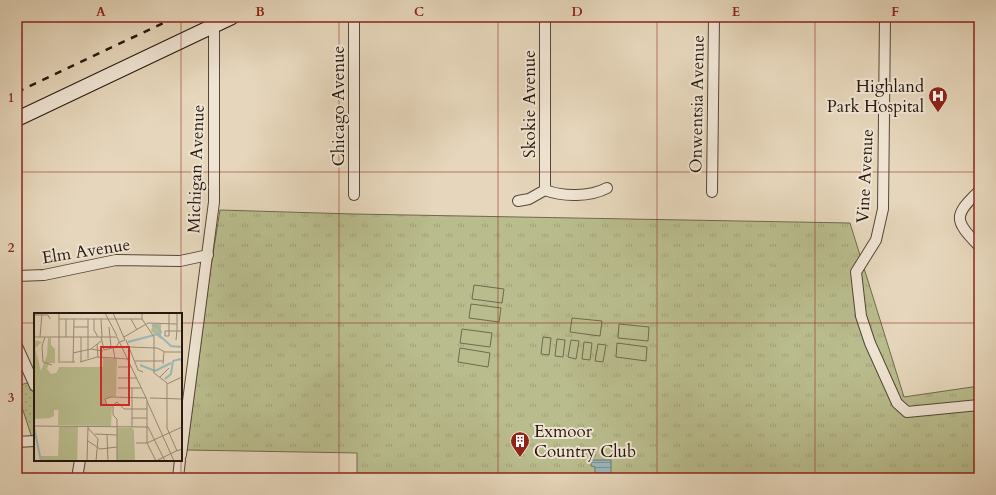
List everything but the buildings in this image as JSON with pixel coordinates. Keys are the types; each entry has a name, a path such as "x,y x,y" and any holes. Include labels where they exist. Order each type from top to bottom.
{"main road":[{"path":"17,119 232,17"}],"street":[{"name":"Chicago Avenue","path":"354,17 354,195"},
{"name":"Skokie Avenue","path":"545,17 545,190"},
{"name":"Onwentsia Avenue","path":"712,192 714,17"},
{"name":"Vine Avenue","path":"885,17 883,209 876,240 856,272 861,316 880,368 897,403 908,412 979,405"},
{"name":"Michigan Avenue","path":"182,439 185,391 208,256 214,202 214,25"},
{"path":"518,201 529,199 545,190 562,194 596,193 607,188"},
{"path":"979,191 962,208 960,220 963,229 979,246"},
{"name":"Elm Avenue","path":"17,276 44,274 116,260 180,261 208,256"},
{"path":"17,346 34,384"},
{"path":"17,442 34,440"},
{"path":"77,478 80,461"},
{"path":"178,478 180,461"}],"green space":[{"name":"Exmoor Country Club","path":"220,210 353,214 850,223 904,397 979,386 979,478 357,478 357,453 187,450 210,273"},
{"path":"474,285 504,289 502,303 472,299"},
{"path":"471,304 501,308 499,322 469,318"},
{"path":"572,318 602,321 600,336 570,332"},
{"path":"619,324 649,327 648,341 618,338"},
{"path":"462,329 492,333 490,347 460,343"},
{"path":"543,337 551,338 549,355 541,354"},
{"path":"557,339 565,340 563,357 555,356"},
{"path":"571,340 579,341 576,359 568,357"},
{"path":"584,342 592,343 590,360 582,359"},
{"path":"617,343 647,347 646,361 616,357"},
{"path":"598,344 606,345 603,362 595,361"},
{"path":"460,348 490,353 488,367 458,362"},
{"path":"30,382 34,394 34,438 32,438 17,392 17,386"}],"water":[{"path":"591,460 611,460 611,478 595,478 595,467 591,466"}],"railway":[{"path":"17,92 176,17"}],"place":[{"name":"Highland Park Hospital","path":"938,113"},
{"name":"Exmoor Country Club","path":"520,458"}]}
